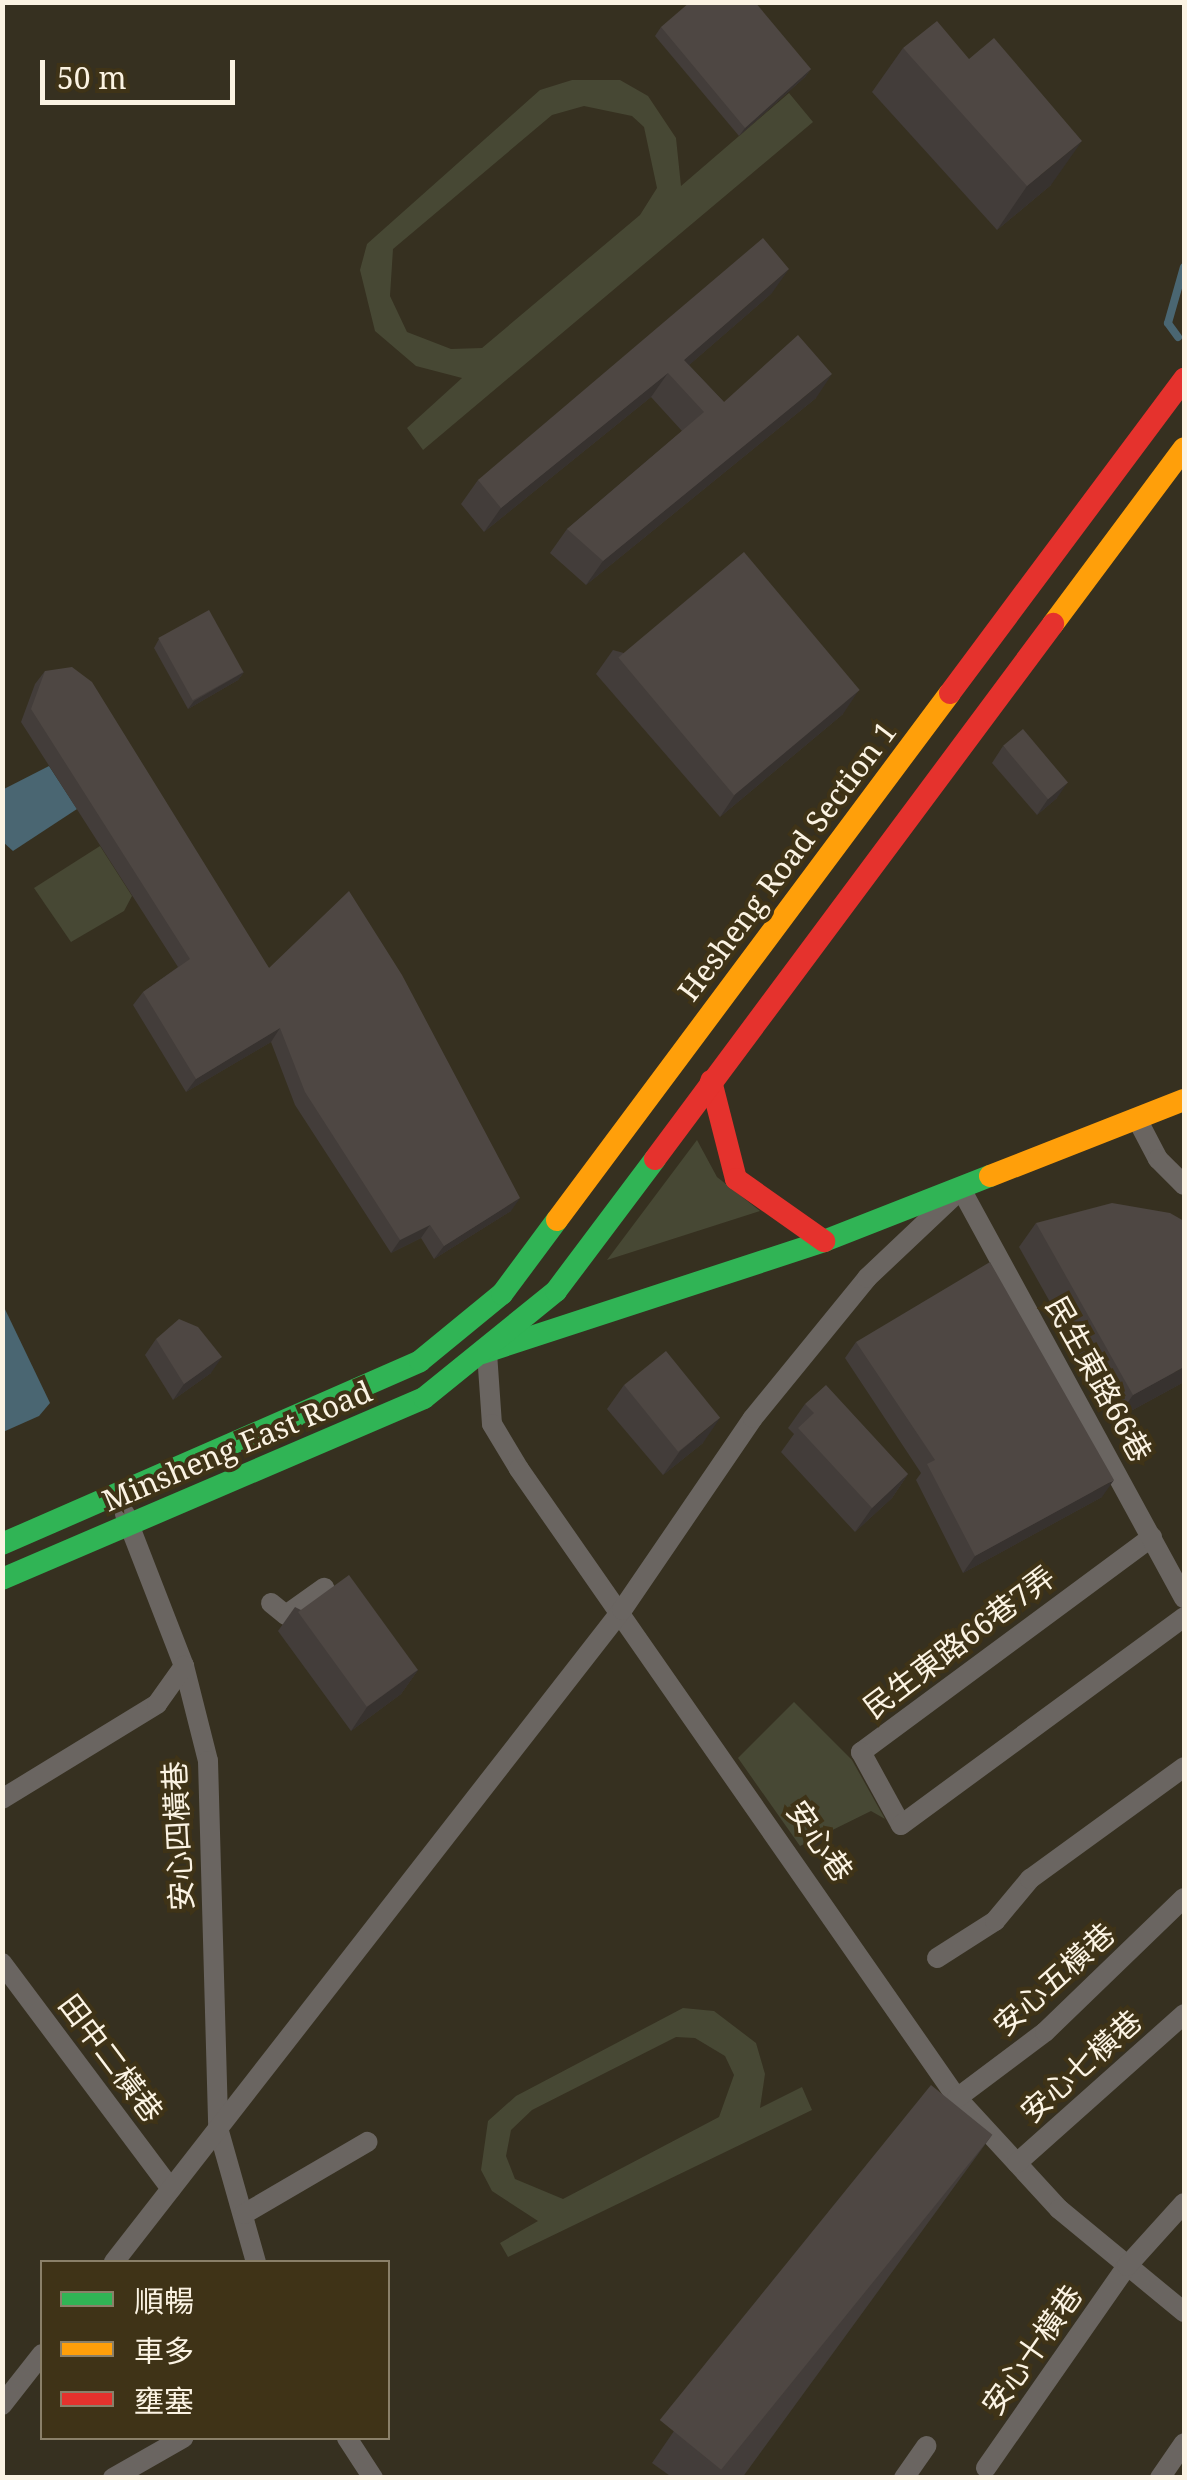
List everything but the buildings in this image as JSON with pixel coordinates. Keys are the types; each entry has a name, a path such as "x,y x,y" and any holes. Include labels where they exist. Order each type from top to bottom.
{"main road":[{"name":"Hesheng Road Section 1","path":"420,1361 502,1294 1184,380"},
{"path":"487,1352 556,1291 1184,448"},
{"path":"711,1082 722,1146 736,1178 752,1196 824,1241"},
{"name":"Minsheng East Road","path":"2,1544 122,1495 420,1361 487,1352 824,1241 1184,1100"},
{"name":"Minsheng East Road","path":"2,1579 424,1398 487,1352"}],"street":[{"path":"1136,1119 1158,1159 1184,1185"},
{"path":"116,2260 622,1610 753,1418 867,1278 961,1189"},
{"name":"民生東路66巷","path":"961,1189 1184,1598"},
{"name":"安心巷","path":"487,1352 492,1424 958,2098 1017,2163 1127,2266 1184,2312"},
{"name":"安心四橫巷","path":"122,1495 127,1527 184,1666 208,1761 218,2128 256,2260"},
{"name":"民生東路66巷7弄","path":"1152,1537 861,1752 902,1824 1184,1618"},
{"path":"271,1603 286,1615 324,1588"},
{"path":"2,1799 157,1704 184,1666"},
{"path":"937,1958 996,1921 1030,1879 1184,1766"},
{"name":"安心五橫巷","path":"958,2098 1046,2032 1184,1898"},
{"name":"田中二橫巷","path":"2,1963 170,2189"},
{"name":"安心七橫巷","path":"1017,2163 1184,2014"},
{"path":"244,2214 367,2142"},
{"name":"安心十橫巷","path":"986,2468 1127,2266 1184,2203"},
{"path":"2,2405 40,2357"},
{"path":"113,2478 179,2440"},
{"path":"349,2440 372,2478"},
{"path":"1160,2478 1184,2443"},
{"path":"904,2478 926,2446"}],"green space":[{"path":"572,80 620,80 648,96 676,138 681,186 789,93 813,122 423,450 407,428 462,378 416,366 375,331 360,270 367,244 540,90","holes":["584,106 632,116 644,127 657,188 640,215 482,348 451,349 407,332 390,296 393,249 552,115"]},
{"path":"100,846 132,896 124,911 71,942 34,888"},
{"path":"697,1140 717,1177 760,1211 607,1260"},
{"path":"794,1702 852,1760 885,1819 871,1811 800,1846 738,1758"},
{"path":"683,2008 714,2011 756,2043 765,2074 760,2108 802,2087 812,2110 508,2257 500,2243 538,2221 492,2191 481,2170 488,2121 516,2096","holes":["676,2037 695,2038 725,2056 734,2075 719,2117 563,2199 515,2179 506,2156 511,2130 532,2110"]}],"water":[{"path":"49,766 77,809 13,851 3,842 2,790"},
{"path":"2,1303 50,1403 39,1416 3,1432"}],"waterway":[{"path":"1178,337 1168,323 1184,267"}],"traffic: fast":[{"path":"2,1579 424,1398 556,1291 655,1159"},
{"path":"482,1353 824,1241 990,1176"},
{"path":"2,1544 420,1361 502,1294 557,1220"}],"traffic: slow":[{"path":"1053,624 1184,448"},
{"path":"557,1220 950,693"},
{"path":"990,1176 1184,1100"}],"traffic: jam":[{"path":"950,693 1184,379"},
{"path":"655,1159 1053,624"},
{"path":"711,1081 736,1179 824,1241"}]}
